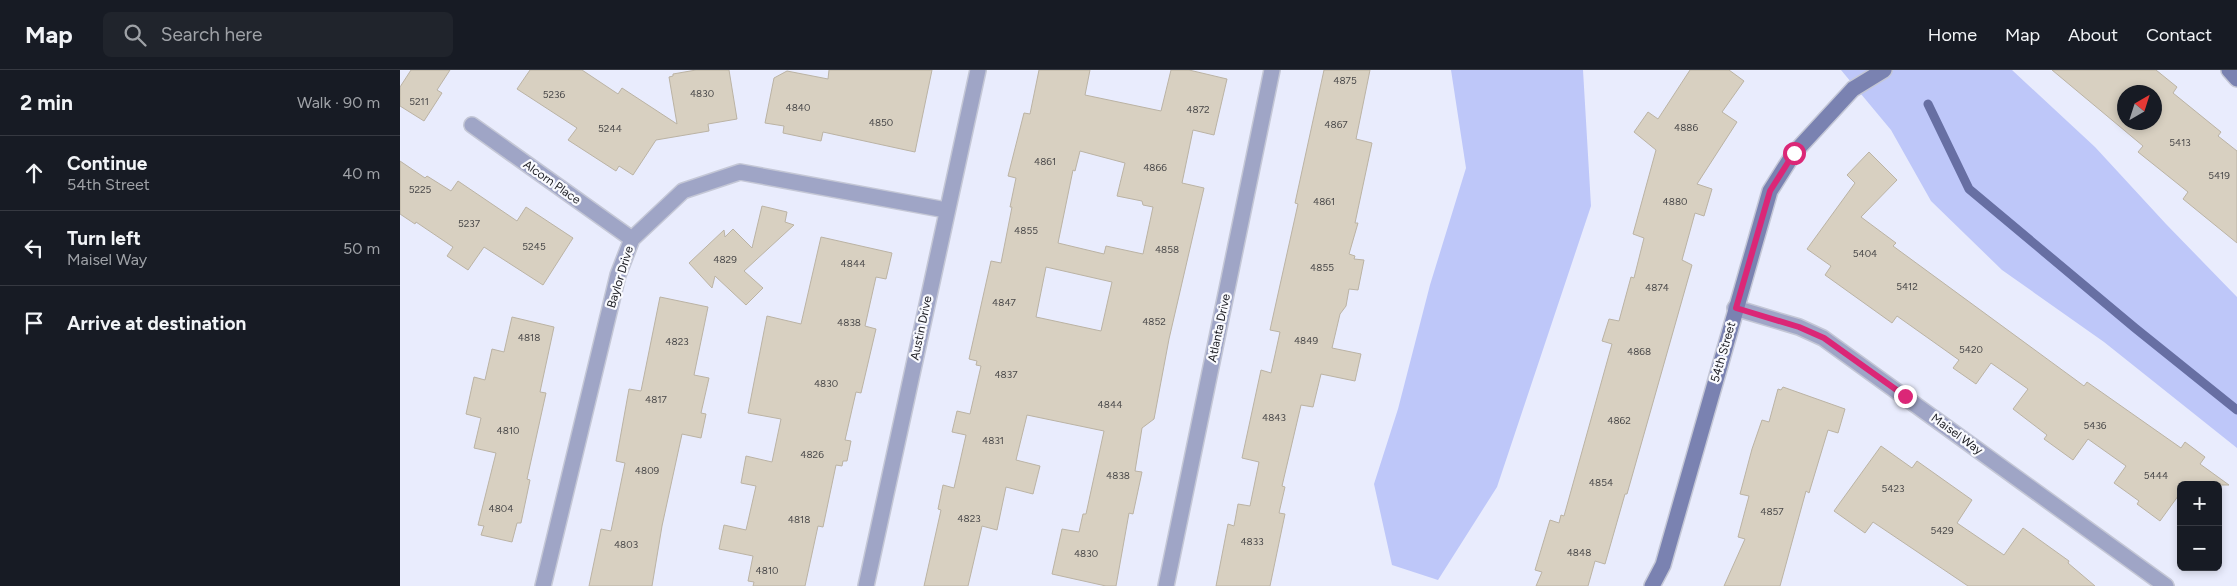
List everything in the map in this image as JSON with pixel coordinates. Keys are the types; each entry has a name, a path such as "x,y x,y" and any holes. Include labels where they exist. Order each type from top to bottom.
{"street":[{"name":"Austin Drive","path":"866,586 946,210 978,70"},
{"name":"Atlanta Drive","path":"1166,586 1272,70"},
{"name":"54th Street","path":"1652,586 1663,565 1770,191 1794,153 1853,89 1884,70"},
{"path":"2229,70 2237,79"},
{"name":"Alcorn Place","path":"472,125 632,239"},
{"name":"Baylor Drive","path":"543,586 618,275 632,239 682,191 740,172 946,210"},
{"name":"Maisel Way","path":"1736,308 1799,327 1824,338 2166,586"}],"shaded area":[{"path":"1451,70 1583,70 1591,206 1497,487 1438,580 1392,565 1374,484 1398,409 1430,285 1466,168"},
{"path":"1841,70 2012,70 2095,147 2237,297 2237,448 2104,342 2002,270 1931,201 1891,130"}],"building":[{"path":"411,70 450,70 437,90 442,93 424,121 400,106 400,87"},
{"path":"530,70 582,70 618,94 622,88 677,124 669,77 673,76 673,74 696,70 729,70 737,119 708,124 709,131 656,140 633,175 619,166 616,171 568,140 577,128 517,89"},
{"path":"829,70 932,70 915,152 823,132 821,141 783,133 784,126 765,123 774,78 787,71 828,79"},
{"path":"1039,70 1090,70 1085,95 1161,111 1171,70 1189,70 1227,79 1214,135 1193,130 1182,183 1204,188 1169,339 1154,419 1142,428 1135,471 1142,472 1133,514 1129,513 1116,586 1106,586 1052,574 1062,529 1079,532 1083,514 1086,514 1104,431 1027,415 1016,460 1040,466 1033,494 1006,487 997,530 982,526 968,586 924,586 941,510 938,509 943,485 954,488 966,435 952,432 957,411 970,414 981,366 976,365 977,361 969,359 991,261 1001,263 1016,178 1008,176 1024,113 1030,114","holes":["1080,151 1125,163 1117,196 1142,201 1143,205 1153,207 1143,254 1106,246 1104,254 1058,243 1073,170 1075,171","1046,267 1112,282 1101,331 1036,317"]},
{"path":"1324,70 1370,70 1356,139 1372,143 1355,223 1358,223 1349,254 1355,256 1354,259 1364,260 1358,290 1349,289 1346,306 1340,314 1332,348 1361,354 1355,381 1321,374 1313,407 1301,405 1282,486 1285,487 1279,513 1285,514 1270,586 1216,586 1228,524 1234,526 1238,504 1250,506 1259,462 1242,458 1261,370 1271,373 1280,332 1270,330 1298,204 1295,203"},
{"path":"1690,70 1729,70 1744,81 1722,112 1737,122 1697,184 1712,189 1704,216 1695,213 1682,260 1692,265 1627,494 1625,494 1605,564 1595,561 1588,586 1536,586 1542,572 1535,570 1550,520 1559,523 1561,515 1564,516 1612,344 1602,341 1609,319 1619,321 1631,277 1634,278 1644,238 1633,234 1656,150 1634,132 1648,112 1658,119"},
{"path":"2052,70 2156,70 2177,87 2173,93 2221,132 2218,136 2237,151 2237,243 2183,199 2188,192 2138,152 2143,146 2124,130 2162,130 2162,85 2117,85 2117,124"},
{"path":"1869,152 1897,180 1861,217 1896,243 1893,246 2084,386 2087,382 2181,448 2185,442 2205,457 2200,464 2229,485 2222,485 2222,481 2177,481 2177,498 2160,521 2137,504 2139,501 2114,483 2126,466 2088,439 2073,460 2044,439 2047,435 2013,409 2028,389 1991,363 1976,384 1953,368 1959,360 1897,316 1892,323 1825,275 1831,266 1807,249 1855,183 1847,175"},
{"path":"400,161 425,178 427,176 451,191 458,181 517,221 526,207 573,238 543,285 484,247 468,270 447,256 453,247 416,222 415,224 400,214"},
{"path":"762,206 787,212 785,222 794,225 744,271 763,288 746,305 715,276 712,288 689,263 724,230 725,237 733,229 752,248"},
{"path":"821,237 892,253 886,279 876,277 865,326 876,329 861,393 856,392 845,440 851,441 847,461 843,461 842,466 836,465 823,527 818,526 805,586 753,586 754,582 748,581 753,556 719,549 724,525 746,530 756,486 741,483 746,456 772,462 781,419 748,413 767,316 801,324"},
{"path":"660,297 708,307 694,375 709,378 701,413 706,414 701,438 682,434 662,526 652,586 589,586 601,529 611,531 625,463 616,461 629,389 641,391"},
{"path":"512,317 554,327 540,392 546,393 527,479 530,480 521,523 517,523 512,542 481,535 484,526 478,525 496,453 474,448 481,418 466,414 474,377 485,380 492,349 504,352"},
{"path":"1783,387 1845,409 1838,433 1828,430 1809,493 1806,491 1780,586 1724,586 1745,539 1738,537 1749,496 1740,494 1752,449 1762,420 1769,422 1778,389 1781,390"},
{"path":"1881,446 1912,468 1917,461 1972,500 1957,523 2004,555 2023,528 2069,561 2068,563 2095,586 1968,586 1873,522 1865,533 1834,511"}],"waterway":[{"path":"1928,104 1969,189 2135,328 2237,410"}],"route":[{"path":"1794,153 1770,191 1736,308 1799,327 1824,338 1905,396"}]}
